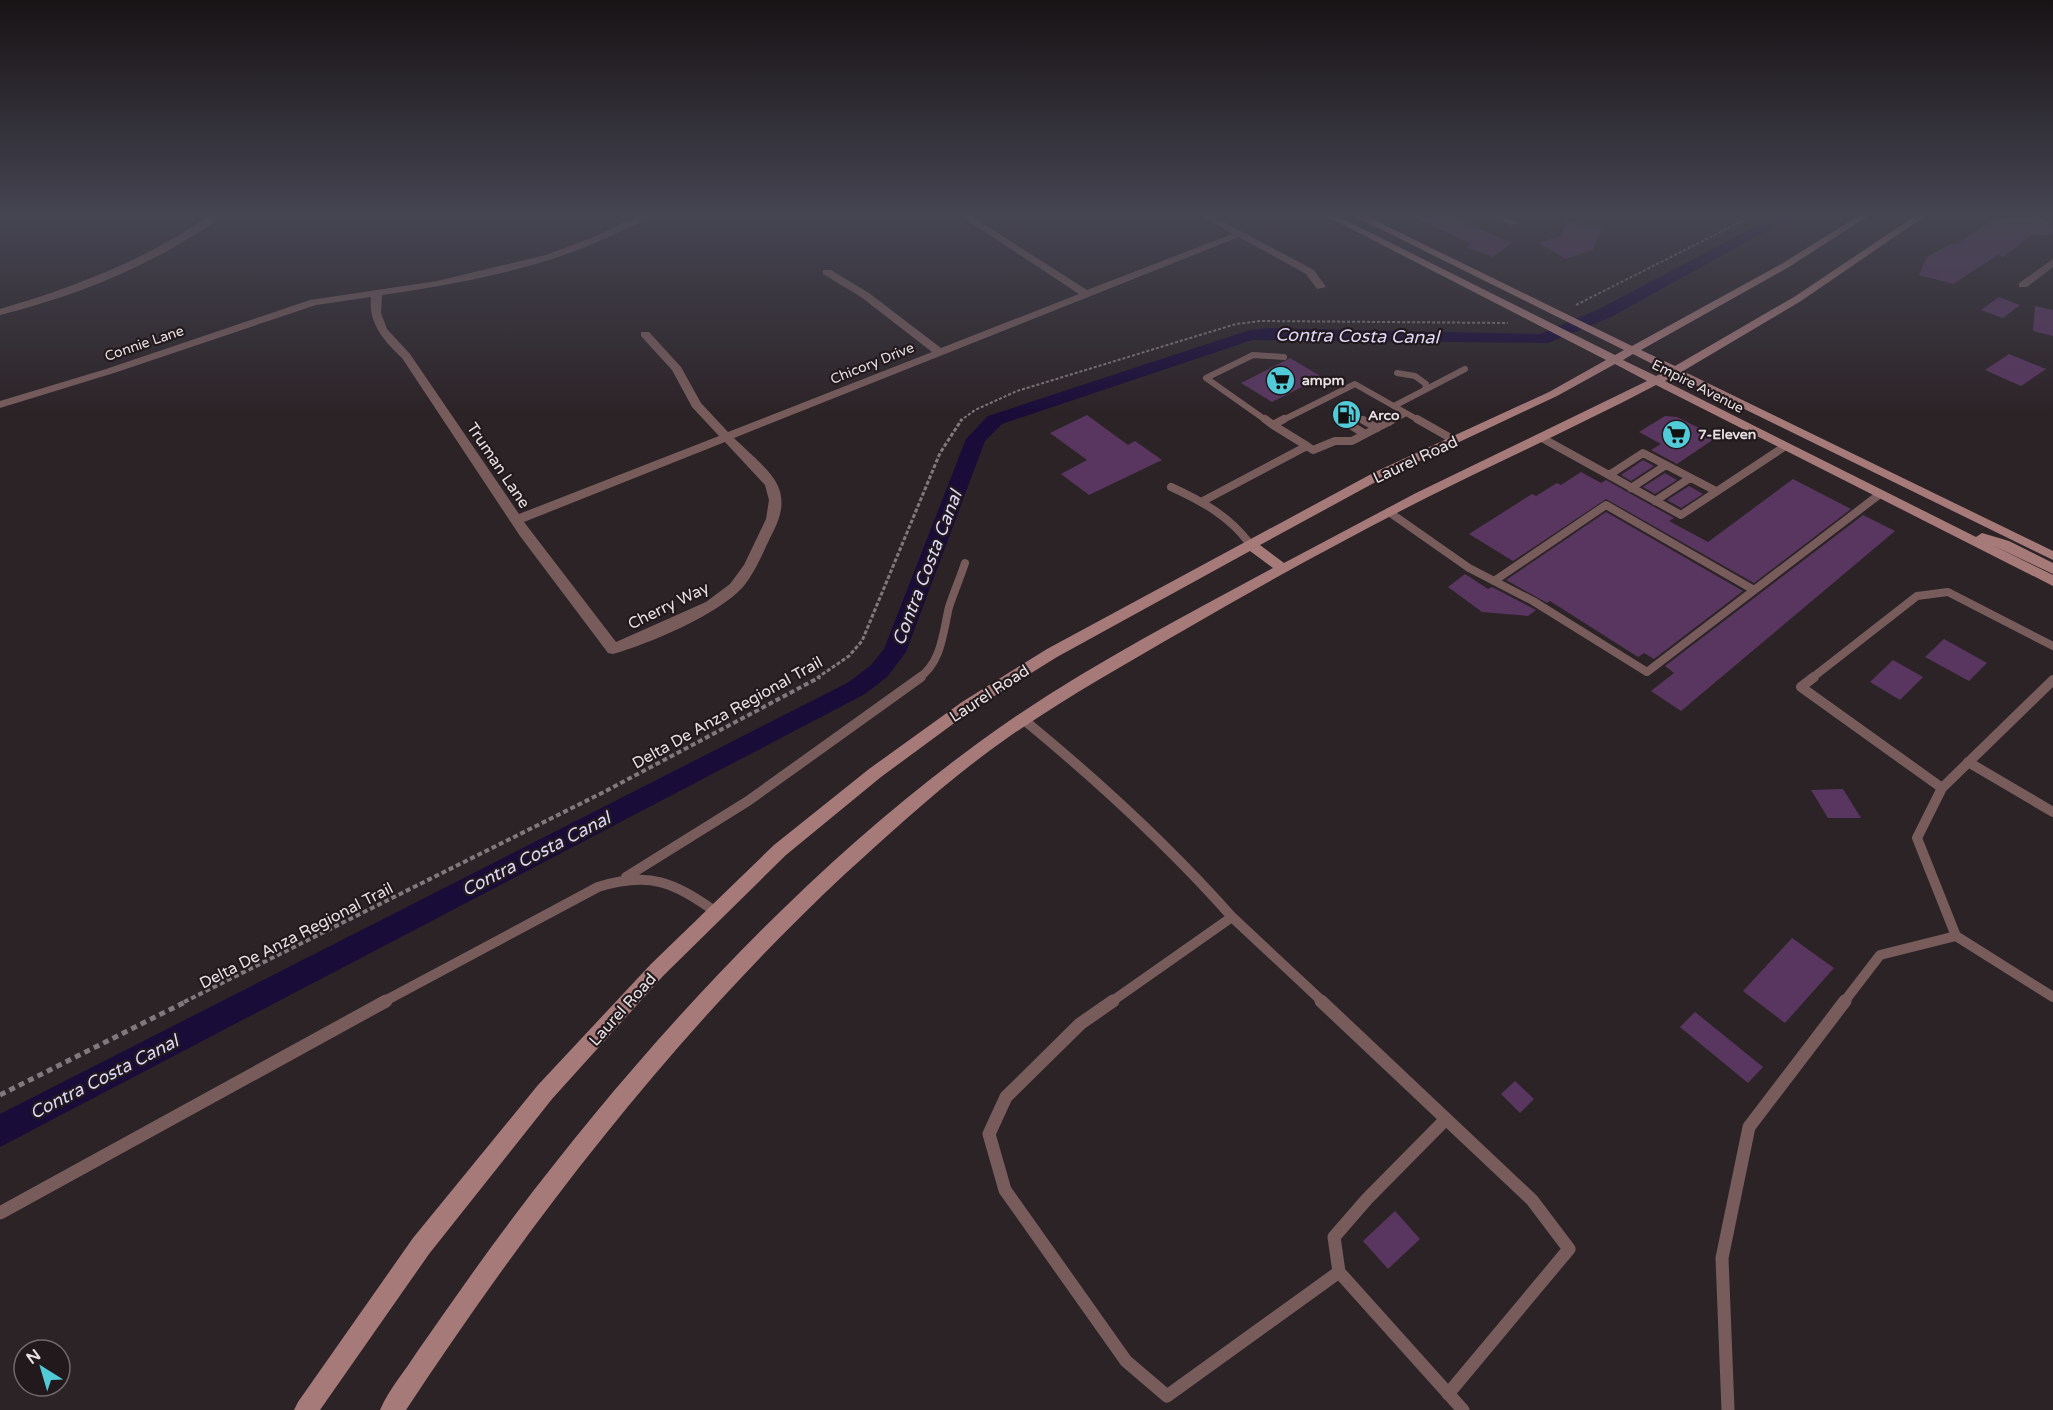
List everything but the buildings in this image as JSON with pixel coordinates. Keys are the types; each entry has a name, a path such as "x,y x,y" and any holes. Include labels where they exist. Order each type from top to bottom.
{"main road":[{"name":"Empire Avenue","path":"1459,282 2053,581"},
{"name":"Empire Avenue","path":"1500,282 1565,312 1592,331 2053,556"},
{"name":"Laurel Road","path":"306,1410 421,1246 545,1092 657,970 716,912 815,822 875,773 967,706 1052,653 1379,475 1553,394 1756,282"},
{"path":"392,1410 457,1310 485,1273 583,1144 688,1019 807,897 929,790 1024,720 1178,627 1389,512 1675,371 1824,282"},
{"path":"1944,526 2004,544 2053,569"},
{"path":"1250,544 1283,569"}],"street":[{"path":"0,312 88,282"},
{"name":"Connie Lane","path":"0,405 110,371 314,302 449,282"},
{"path":"843,282 865,295 939,352"},
{"path":"1067,282 1086,294"},
{"name":"Chicory Drive","path":"517,520 1117,282"},
{"path":"1317,282 1321,287"},
{"path":"2023,285 2027,282"},
{"name":"Truman Lane","path":"377,293 376,321 390,341 406,356 517,520 613,650"},
{"name":"Cherry Way","path":"613,650 709,606 734,589 750,569 773,520 777,501 771,484 696,405 677,369 645,334"}],"lane":[{"path":"1284,357 1253,355 1206,378 1273,426 1313,450 1332,439 1352,441 1406,413"},
{"path":"1394,406 1465,369"},
{"path":"1397,373 1420,379 1426,384 1425,390"},
{"path":"1273,426 1342,393 1355,384 1454,440"},
{"path":"1376,414 1389,422"},
{"path":"1363,420 1377,428"},
{"path":"1352,426 1365,434"},
{"path":"1339,432 1352,441"},
{"path":"1542,438 1682,515 1784,447"},
{"path":"1203,501 1307,446"},
{"path":"1609,475 1643,453 1716,491"},
{"path":"1632,488 1666,465"},
{"path":"1655,501 1690,478"},
{"path":"1171,487 1203,501 1238,525 1250,544"},
{"path":"1389,512 1428,541 1494,581 1533,600 1647,672 1880,494"},
{"path":"1494,581 1606,505 1754,590"},
{"path":"0,1213 598,887 624,878 748,801 928,672 938,654 950,605 965,563"},
{"path":"1942,788 1800,687 1917,596 1948,592 2053,646"},
{"path":"2053,680 1942,788 1917,838 1956,936 2053,997"},
{"path":"1024,720 1074,761 1206,888 1232,917 1532,1200 1569,1249 1448,1394"},
{"path":"1968,762 2053,812"},
{"path":"624,878 661,879 688,892 716,912"},
{"path":"1232,917 1080,1024 1006,1096 989,1134 1005,1190 1126,1361 1167,1396 1339,1272"},
{"path":"1728,1410 1722,1258 1749,1127 1880,955 1956,936"},
{"path":"1446,1119 1334,1237 1339,1272 1463,1410"}],"path":[{"path":"1565,312 1624,282"},
{"name":"Delta De Anza Regional Trail","path":"0,1095 604,792 827,673 849,656 862,641 940,453 959,422 975,410 1017,391 1236,324 1261,321 1478,325 1513,323"}],"waterway":[{"name":"Contra Costa Canal","path":"0,1131 857,688 879,671 894,652 976,439 995,420 1250,335 1269,333 1542,339 1605,313 1663,282"}],"place":[{"name":"ampm","path":"1281,380"},
{"name":"Arco","path":"1347,415"},
{"name":"7-Eleven","path":"1677,434"}]}
